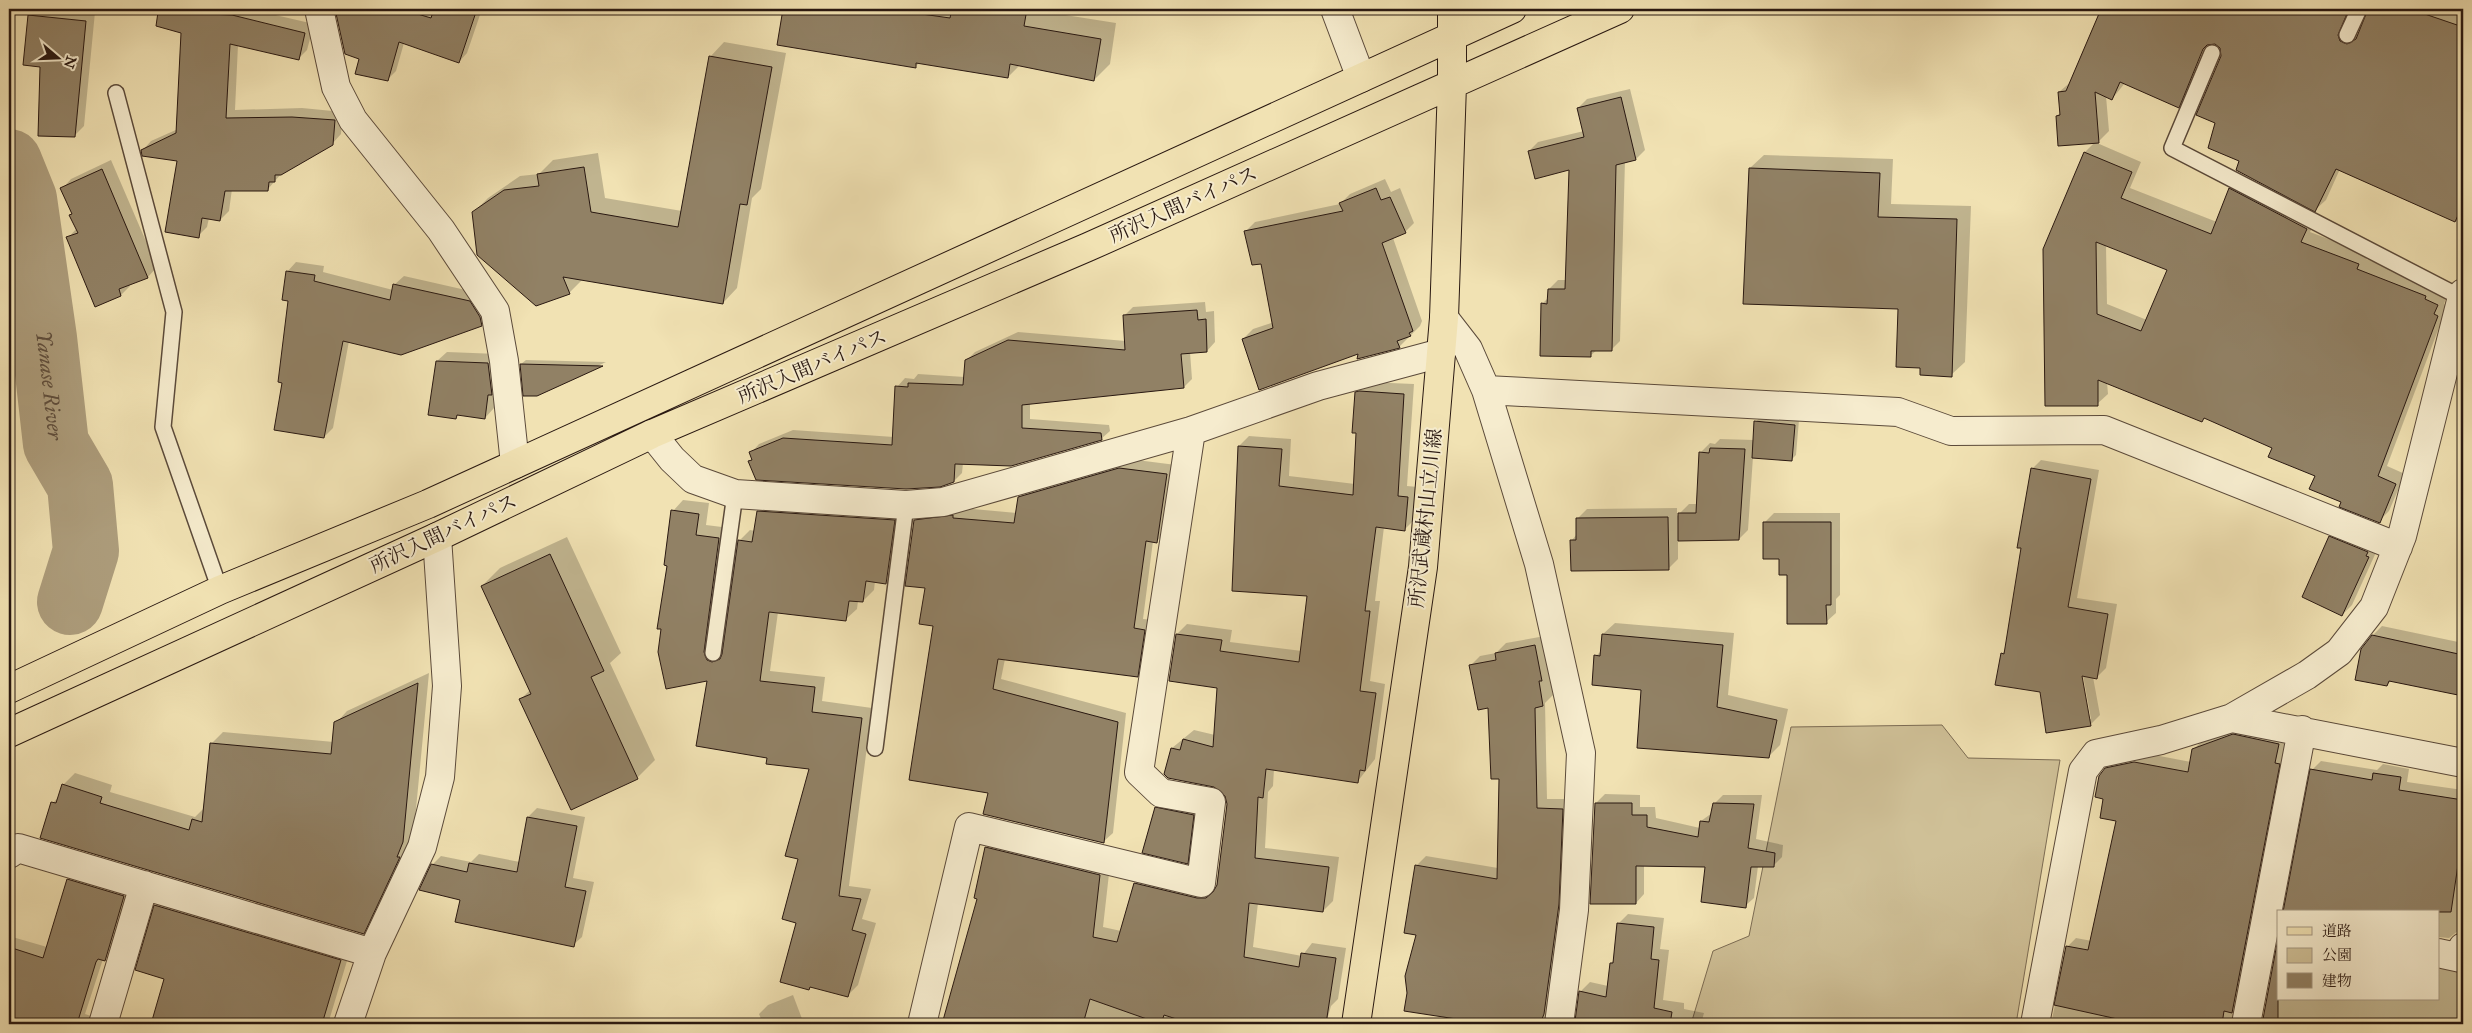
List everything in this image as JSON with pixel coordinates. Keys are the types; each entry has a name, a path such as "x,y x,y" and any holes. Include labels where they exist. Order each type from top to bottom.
{"main road":[{"name":"所沢武蔵村山立川線","path":"1356,1024 1422,567 1444,318 1452,85 1452,9"},
{"name":"所沢入間バイパス","path":"9,689 220,590 428,504 1512,9"},
{"name":"所沢入間バイパス","path":"9,733 437,537 652,434 1088,247 1379,115 1452,85 1620,9"}],"street":[{"path":"319,9 336,87 352,120 441,230 495,311 504,361 515,464"},
{"path":"1335,9 1361,78"},
{"path":"2036,1024 2083,771 2096,754 2160,740 2232,718 2307,675 2340,652 2374,607 2398,547 2463,295"},
{"path":"1444,318 1468,349 1486,390 1539,564 1581,753 1574,910 1559,1024"},
{"path":"652,434 672,459 693,479 735,494 906,505 943,502 1191,432 1318,386 1441,353"},
{"path":"1486,390 1898,412 1951,431 2104,430 2398,547"},
{"path":"922,1024 970,827 1200,883 1211,802 1161,793 1139,772 1191,432"},
{"path":"348,1024 372,953 422,847 440,777 447,686 437,537"},
{"path":"2232,718 2302,730 2463,763"},
{"path":"2246,1024 2272,922 2302,730"},
{"path":"9,854 18,848 372,953"},
{"path":"103,1024 144,885"},
{"path":"2440,953 2461,958 2463,947"}],"lane":[{"path":"2347,35 2359,9"},
{"path":"2212,53 2172,148 2463,295"},
{"path":"116,93 174,312 163,427 220,590"},
{"path":"713,653 735,494"},
{"path":"875,748 906,505"}],"green space":[{"path":"1942,725 1968,758 2060,760 2016,1024 1691,1024 1713,951 1749,936 1791,727"}],"building":[{"path":"335,9 401,9 431,18 434,9 477,9 459,63 399,42 388,81 355,74 359,59 345,54"},
{"path":"783,9 886,9 950,18 952,9 1027,9 1024,26 1101,39 1094,81 1010,64 1008,78 916,63 916,68 777,45"},
{"path":"2101,9 2349,9 2338,35 2340,41 2347,44 2356,39 2368,9 2410,9 2463,27 2463,204 2455,222 2336,169 2315,212 2236,170 2239,161 2208,148 2215,123 2196,115 2221,56 2220,48 2215,44 2207,45 2203,49 2179,108 2120,82 2112,100 2095,92 2099,143 2058,146 2056,116 2060,115 2058,92 2066,91"},
{"path":"158,12 232,15 305,33 299,60 230,44 226,118 292,117 335,120 333,145 281,175 275,175 275,182 269,182 268,191 225,191 220,221 202,218 199,238 165,232 177,161 142,156 141,150 176,133 181,33 156,26"},
{"path":"28,15 86,21 75,137 38,136 40,67 23,65"},
{"path":"709,56 772,67 747,205 740,204 723,304 563,277 570,294 536,306 477,255 472,212 504,190 539,186 537,174 584,167 591,212 678,227"},
{"path":"1621,97 1636,160 1616,165 1612,351 1591,351 1591,357 1540,356 1541,303 1547,304 1548,289 1565,289 1569,170 1535,179 1528,151 1584,137 1577,108"},
{"path":"2084,152 2132,172 2121,198 2211,234 2229,188 2307,229 2301,242 2359,264 2357,269 2426,296 2425,299 2438,305 2434,314 2438,316 2378,476 2396,484 2380,523 2339,507 2341,502 2309,489 2315,476 2268,457 2272,448 2204,418 2202,422 2098,380 2098,406 2045,406 2043,249","holes":["2096,242 2167,270 2141,331 2097,314"]},
{"path":"1749,168 1880,173 1878,217 1957,219 1952,377 1920,375 1920,368 1896,367 1898,309 1743,304"},
{"path":"102,169 148,278 119,289 121,296 95,307 66,237 78,233 69,215 72,214 60,188"},
{"path":"1376,188 1381,200 1390,197 1406,233 1382,243 1413,331 1409,333 1411,336 1397,341 1400,348 1357,359 1358,354 1259,390 1242,339 1273,328 1261,264 1252,265 1244,231 1343,211 1339,203"},
{"path":"286,271 315,275 314,281 390,300 393,284 470,301 480,317 482,326 401,355 343,341 324,438 274,430 282,383 278,382 288,301 282,300"},
{"path":"1197,310 1198,320 1206,319 1207,352 1181,354 1184,388 1022,405 1022,428 1101,433 1102,440 1011,466 955,464 954,482 940,487 906,489 756,480 748,461 752,460 749,452 783,438 892,445 895,386 908,387 908,383 963,385 965,360 1008,340 1125,350 1123,315"},
{"path":"436,361 488,363 492,395 488,395 485,419 457,415 456,419 428,415"},
{"path":"520,364 603,366 537,396 523,396"},
{"path":"1355,392 1404,394 1398,496 1408,497 1405,531 1376,527 1365,611 1370,611 1360,691 1376,693 1365,771 1360,770 1358,783 1266,769 1263,798 1258,797 1255,858 1329,867 1323,912 1249,903 1244,957 1299,967 1301,953 1336,958 1326,1024 1192,1024 1164,1015 1161,1024 1090,999 1083,1024 942,1024 977,899 974,898 985,847 1100,875 1093,937 1117,942 1134,883 1197,898 1206,898 1213,892 1217,885 1227,804 1225,796 1214,787 1168,778 1164,774 1171,748 1180,750 1183,739 1213,747 1217,688 1169,681 1176,634 1222,640 1220,651 1299,662 1307,596 1232,591 1238,446 1282,449 1279,486 1353,495 1356,433 1352,433"},
{"path":"1754,421 1795,425 1792,461 1752,458"},
{"path":"1710,448 1745,449 1739,540 1678,541 1678,513 1696,513 1699,452 1709,453"},
{"path":"1119,468 1167,474 1157,543 1146,541 1134,628 1145,630 1138,677 998,659 993,689 1118,722 1104,843 983,814 988,793 909,780 933,626 919,624 925,588 905,586 914,520 953,515 953,518 1014,523 1018,497"},
{"path":"2031,468 2091,479 2068,607 2108,614 2097,679 2082,676 2091,726 2046,733 2040,692 1995,685 2001,653 2004,654 2021,548 2017,548"},
{"path":"671,510 699,514 696,535 719,538 704,652 707,660 712,662 720,659 722,654 738,540 752,542 757,511 895,520 886,584 866,581 863,602 849,601 846,621 769,612 760,681 815,687 812,712 862,718 839,896 861,899 852,930 866,934 848,997 810,987 809,990 780,982 796,923 782,919 798,859 785,856 809,769 766,764 767,758 696,746 707,681 666,689 658,652 661,629 657,629 667,566 664,565"},
{"path":"1668,517 1669,570 1571,571 1570,540 1576,540 1576,518"},
{"path":"1763,522 1831,522 1831,605 1826,605 1827,624 1787,624 1787,575 1779,575 1779,559 1763,559"},
{"path":"2329,536 2368,552 2366,556 2369,557 2342,616 2302,597"},
{"path":"550,554 604,671 591,677 638,779 571,810 519,699 531,694 481,586"},
{"path":"1602,634 1723,645 1717,707 1777,720 1769,758 1637,748 1641,690 1592,685 1594,655 1600,656"},
{"path":"2372,635 2463,655 2463,696 2389,681 2387,686 2355,680 2361,649"},
{"path":"1535,645 1542,681 1539,681 1543,706 1535,708 1537,808 1563,809 1559,904 1544,1014 1540,1024 1489,1024 1404,1011 1407,993 1405,976 1416,935 1404,933 1415,865 1497,879 1499,779 1491,779 1488,708 1478,710 1469,665 1496,660 1495,653"},
{"path":"418,683 403,842 397,857 400,857 364,934 40,838 51,802 56,803 62,784 102,797 100,803 189,830 192,819 202,822 210,743 331,754 334,722"},
{"path":"2233,734 2279,744 2275,763 2280,764 2232,1013 2224,1011 2222,1024 2140,1024 2054,1005 2066,946 2088,950 2116,821 2100,818 2103,799 2095,797 2099,776 2105,768 2134,762 2188,772 2192,749"},
{"path":"2310,769 2372,780 2373,773 2401,777 2399,790 2463,800 2463,831 2451,912 2440,912 2440,910 2283,910"},
{"path":"1595,803 1632,803 1632,815 1647,815 1647,827 1698,837 1700,821 1709,822 1713,803 1754,804 1748,848 1775,853 1774,867 1751,867 1746,908 1701,902 1705,867 1636,866 1636,904 1590,904"},
{"path":"1155,807 1194,815 1188,864 1142,853"},
{"path":"527,817 577,826 565,887 586,891 574,947 455,922 460,900 419,890 431,864 467,872 469,863 517,872"},
{"path":"67,879 124,896 105,961 98,959 96,962 77,1024 9,1024 9,947 43,958"},
{"path":"154,905 341,960 322,1024 151,1024 164,979 135,970"},
{"path":"1617,923 1654,927 1651,959 1659,960 1654,1008 1672,1012 1670,1024 1589,1024 1575,1021 1579,991 1606,997 1610,963 1613,963"},
{"path":"2277,943 2278,1023 2263,1019"}],"waterway":[{"name":"Yanase River","path":"9,162 24,199 44,338 56,444 80,485 86,551 70,602"}]}
